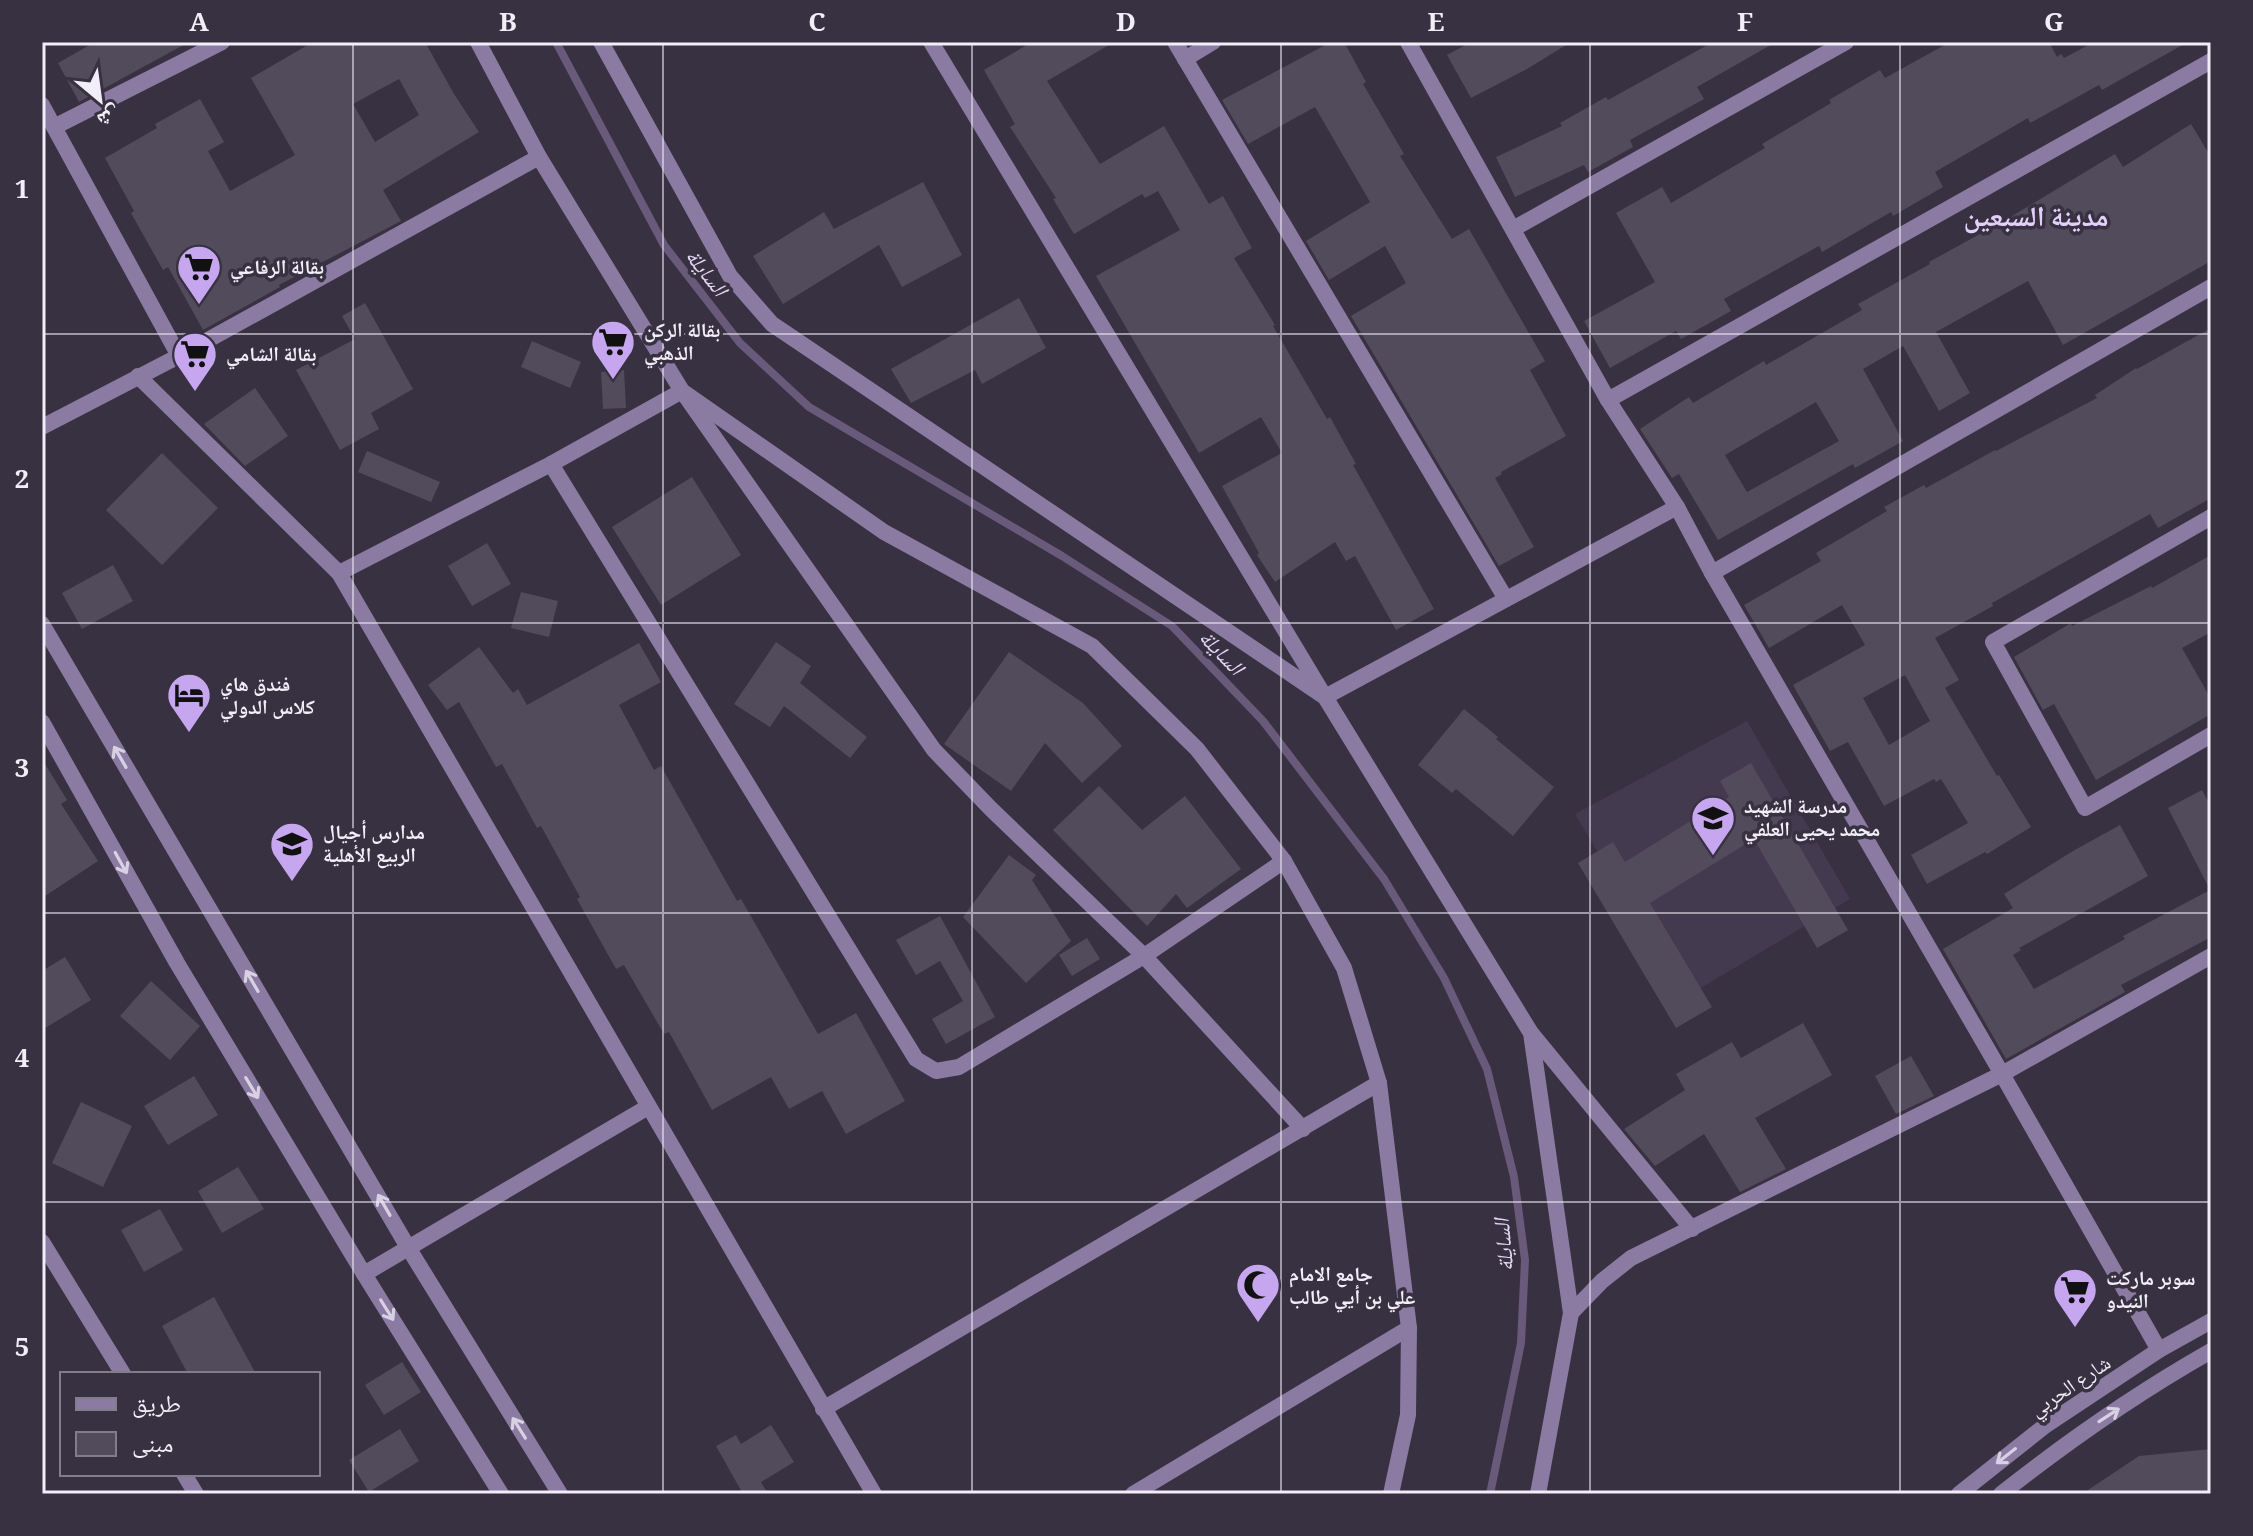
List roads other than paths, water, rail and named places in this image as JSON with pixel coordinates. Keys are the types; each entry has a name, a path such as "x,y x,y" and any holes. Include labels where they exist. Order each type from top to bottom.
{"street":[{"path":"54,127 222,42"},
{"path":"478,42 539,157 682,391 934,750 1144,956 1303,1129"},
{"path":"601,42 730,276 772,324 1325,697"},
{"path":"931,42 1531,1033 1692,1229"},
{"path":"1175,42 1506,599"},
{"path":"1185,59 1213,42"},
{"path":"1408,42 1608,400 1677,507 2159,1350"},
{"path":"1513,229 1846,42"},
{"path":"1608,400 2211,61"},
{"path":"42,105 179,356"},
{"path":"42,427 179,356 539,157"},
{"path":"1712,573 2211,287"},
{"path":"138,376 339,573 874,1494"},
{"path":"339,573 551,464 682,391"},
{"path":"682,391 884,532 1092,646 1197,749 1284,861 1344,968 1379,1083 1409,1328 1408,1415 1391,1494"},
{"path":"551,464 916,1059 936,1071 959,1067 1144,956 1284,861"},
{"path":"1325,697 1677,507"},
{"path":"2211,517 1993,642 2085,808 2211,735"},
{"path":"42,624 409,1249 560,1494"},
{"path":"42,722 177,963 501,1494"},
{"path":"1571,1313 1602,1281 1631,1258 1656,1244 1692,1229 2002,1074 2211,956"},
{"path":"1531,1033 1571,1313 1538,1494"},
{"path":"823,1409 1379,1083"},
{"path":"364,1274 648,1107"},
{"path":"42,1242 122,1372"},
{"name":"شارع الحربي","path":"1959,1494 2046,1425 2159,1350 2211,1321"},
{"path":"1133,1494 1409,1328"},
{"path":"2001,1494 2061,1447 2172,1373 2211,1351"},
{"path":"185,1476 196,1494"}],"waterway":[{"name":"السايلة","path":"556,42 664,245 740,343 809,407 1062,556 1172,626 1263,721 1384,879 1444,978 1487,1069 1514,1177 1525,1260 1521,1343 1490,1494"}],"place":[{"name":"بقالة الرفاعي","path":"199,306"},
{"name":"بقالة الركن الذهبي","path":"613,381"},
{"name":"بقالة الشامي","path":"195,393"},
{"name":"فندق هاي كلاس الدولي","path":"189,734"},
{"name":"مدرسة الشهيد محمد يحيى العلفي","path":"1713,857"},
{"name":"مدارس أجيال الربيع الأهلية","path":"292,883"},
{"name":"جامع الامام علي بن أيي طالب","path":"1258,1324"},
{"name":"سوبر ماركت النيدو","path":"2075,1329"}],"district":[{"name":"مدينة السبعين","path":"2036,216"}]}
